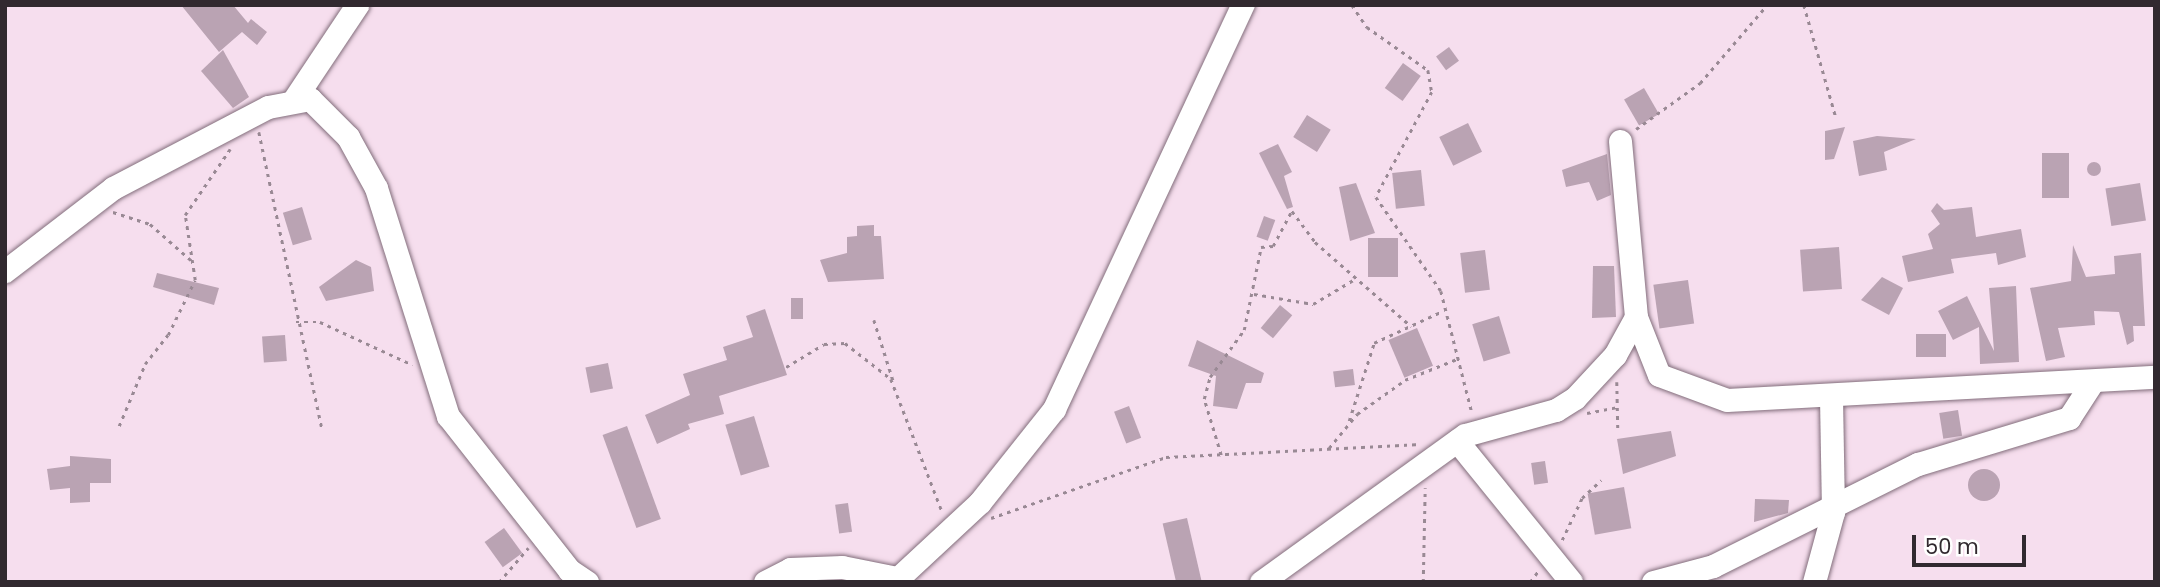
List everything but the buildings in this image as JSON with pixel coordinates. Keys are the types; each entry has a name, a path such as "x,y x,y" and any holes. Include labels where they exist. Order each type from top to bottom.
{"street":[{"path":"295,98 357,5"},
{"path":"765,582 790,569 842,567 896,580 954,526 1029,447 1054,409 1242,5"},
{"path":"5,271 91,204 256,115 295,98 310,99 348,137 376,188 430,367 448,416 540,534 587,582"},
{"path":"1620,141 1636,317 1659,376 1727,400 2091,384 2155,377"},
{"path":"1261,582 1426,460 1459,439 1556,410 1615,355 1636,317"},
{"path":"1653,582 1713,566 1833,503 1918,464 2069,418 2091,384"},
{"path":"1814,582 1833,503 1831,396"},
{"path":"1459,439 1549,559 1571,582"}],"path":[{"path":"874,320 894,386 954,526 1006,517 1166,457 1459,439 1457,359 1441,291 1376,197 1432,92 1428,70 1367,27 1352,5"},
{"path":"1620,141 1700,83 1767,5"},
{"path":"1804,5 1836,117"},
{"path":"256,115 291,265 296,322 309,351 321,429"},
{"path":"119,426 145,364 189,296 193,262 185,215 236,141"},
{"path":"91,204 150,223 193,262"},
{"path":"1221,455 1203,399 1210,377 1244,330 1261,247 1273,246 1292,211 1355,279 1410,326"},
{"path":"1253,294 1312,304 1355,279"},
{"path":"1349,421 1374,343 1444,310"},
{"path":"296,322 320,322 430,367"},
{"path":"786,367 824,344 845,343 894,386"},
{"path":"1615,355 1618,429"},
{"path":"1329,448 1349,421 1405,380 1457,359"},
{"path":"1423,582 1426,460"},
{"path":"1530,582 1549,559 1582,498 1601,480"},
{"path":"499,582 540,534"}]}
